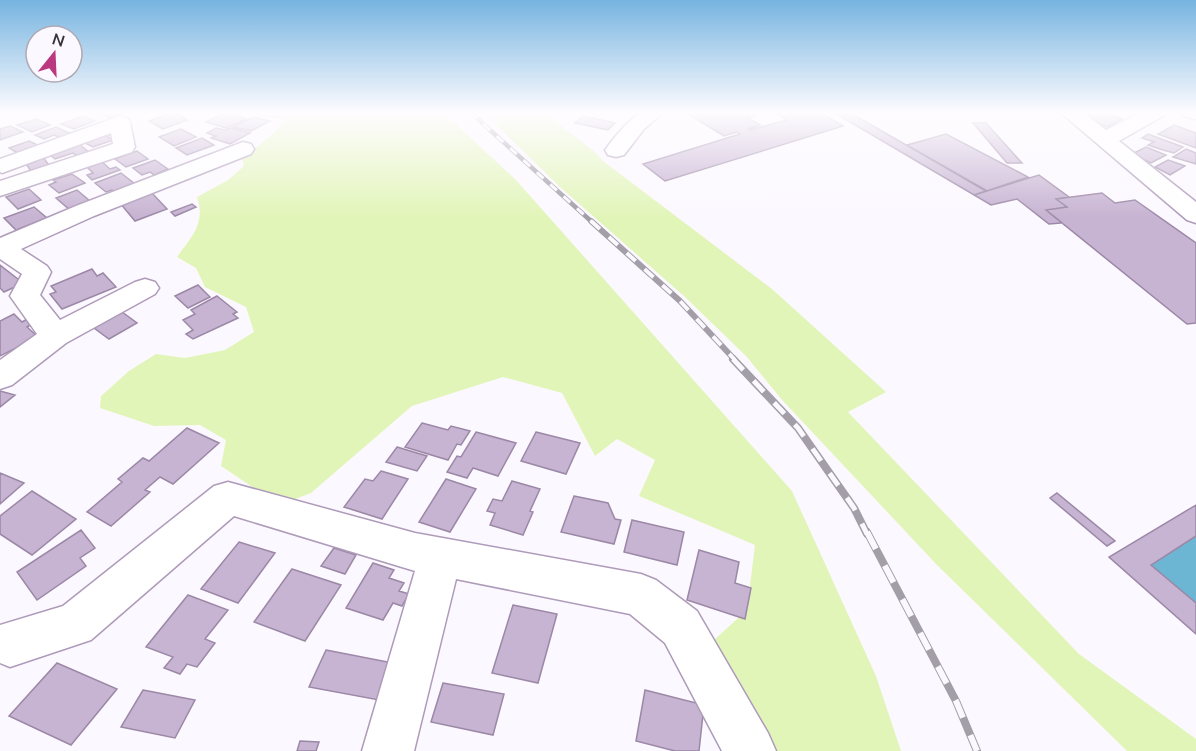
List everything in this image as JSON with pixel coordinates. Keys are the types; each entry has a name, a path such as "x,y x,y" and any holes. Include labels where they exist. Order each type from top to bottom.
{"street":[{"path":"1,170 58,147"},
{"path":"0,189 124,147"},
{"path":"616,150 619,147"},
{"path":"1113,147 1196,215"},
{"path":"1,248 94,207 243,149"},
{"path":"1,248 37,272 25,296 55,336"},
{"path":"0,377 55,336 145,288"},
{"path":"3,641 75,624 228,498 440,557 641,595 681,627 750,751"},
{"path":"388,751 440,557"}],"green space":[{"path":"257,147 481,147 516,180 792,491 876,676 901,751 776,751 703,650 747,610 755,545 639,496 655,460 617,439 595,456 562,393 503,377 412,406 311,493 279,505 221,466 226,440 200,425 154,426 100,408 101,396 129,371 156,354 185,358 225,350 254,332 246,307 205,287 196,268 177,257 196,230 200,215 197,197 228,180 244,166 242,159"},
{"path":"519,147 588,147 603,161 772,289 886,392 848,412 1079,654 1196,739 1196,751 1127,751 937,565 783,401 746,356 685,297 560,187"}],"water":[{"path":"1196,536 1196,603 1151,565"}],"building":[{"path":"12,147 42,147 19,154 9,148"},
{"path":"70,147 83,147 90,153 78,157 73,153 55,159 49,154"},
{"path":"178,147 208,147 187,155 176,148"},
{"path":"698,147 775,147 665,181 643,164"},
{"path":"893,147 910,147 986,191 974,195"},
{"path":"911,147 971,147 1028,177 987,191"},
{"path":"993,147 1008,147 1022,163 1007,163"},
{"path":"1146,147 1166,155 1151,163 1132,154"},
{"path":"1155,147 1183,147 1174,153"},
{"path":"1186,149 1196,153 1196,164 1173,157"},
{"path":"137,151 148,159 126,167 115,159"},
{"path":"43,157 51,168 32,173 25,162"},
{"path":"155,160 168,169 154,175 150,172 142,175 133,168"},
{"path":"1168,160 1185,166 1170,175 1155,167"},
{"path":"101,161 110,169 116,167 120,170 92,180 87,175 93,173 86,166"},
{"path":"121,173 135,184 115,192 112,190 106,192 95,183"},
{"path":"72,174 85,183 59,193 49,185 56,182 53,180"},
{"path":"1039,175 1069,197 1056,199 1067,207 1046,210 1062,223 1049,224 1017,199 991,205 974,195"},
{"path":"29,189 41,200 18,209 6,197"},
{"path":"77,190 90,201 70,210 56,198"},
{"path":"151,192 167,209 135,221 120,203"},
{"path":"1102,193 1115,203 1135,200 1196,243 1196,323 1187,324 1046,210 1067,207 1056,199"},
{"path":"192,204 196,207 175,216 171,212"},
{"path":"34,207 47,218 16,230 4,218"},
{"path":"0,265 23,283 4,292 0,288"},
{"path":"92,269 97,276 103,273 116,287 62,309 50,294 56,292 51,286"},
{"path":"198,285 210,297 188,308 175,296"},
{"path":"217,296 237,312 233,314 238,318 193,339 186,334 193,330 183,320 195,314 191,310"},
{"path":"118,309 137,323 109,339 90,325"},
{"path":"14,314 22,322 29,318 34,323 27,327 38,337 0,356 0,321"},
{"path":"0,391 15,395 0,407"},
{"path":"422,423 448,430 451,426 470,431 461,445 457,444 448,460 405,447"},
{"path":"187,428 219,443 173,484 160,477 145,490 150,492 111,526 87,512 122,482 118,479 143,458 149,461"},
{"path":"476,432 516,443 498,476 473,468 467,478 447,472 457,456 461,457"},
{"path":"536,432 580,443 566,474 521,461"},
{"path":"397,447 427,456 417,471 386,462"},
{"path":"381,471 408,479 382,519 344,507 365,479 373,481"},
{"path":"0,473 24,483 0,504"},
{"path":"446,479 476,489 450,532 419,522"},
{"path":"512,481 540,489 523,535 490,525 495,513 487,511 493,499 502,501"},
{"path":"32,491 76,519 32,555 0,534 0,516"},
{"path":"1057,493 1115,541 1107,546 1050,498"},
{"path":"574,496 608,503 615,519 621,520 614,544 561,532"},
{"path":"1196,505 1196,536 1151,565 1196,603 1196,634 1109,557"},
{"path":"632,520 684,532 677,565 624,552"},
{"path":"81,530 95,548 80,558 86,566 37,600 17,572"},
{"path":"239,542 275,553 238,603 201,589"},
{"path":"334,548 356,555 345,574 321,566"},
{"path":"699,550 739,562 735,583 751,588 745,619 687,600"},
{"path":"373,563 394,570 389,578 404,583 399,591 409,594 402,606 393,603 383,620 346,608"},
{"path":"292,569 341,585 305,641 254,622"},
{"path":"188,595 228,610 205,639 215,643 197,667 187,664 180,674 164,668 173,657 146,647"},
{"path":"513,605 557,614 538,683 492,673"},
{"path":"326,650 393,663 379,700 309,687"},
{"path":"57,663 117,689 71,745 9,716"},
{"path":"443,683 504,694 493,735 431,722"},
{"path":"143,690 195,700 175,738 121,727"},
{"path":"645,690 704,705 699,751 675,751 636,741"},
{"path":"300,741 319,742 316,751 297,751"}],"railway":[{"path":"509,147 592,222"},
{"path":"591,221 680,301 735,360"},
{"path":"733,359 798,428 854,508 867,534"},
{"path":"867,532 956,701 977,751"}]}
